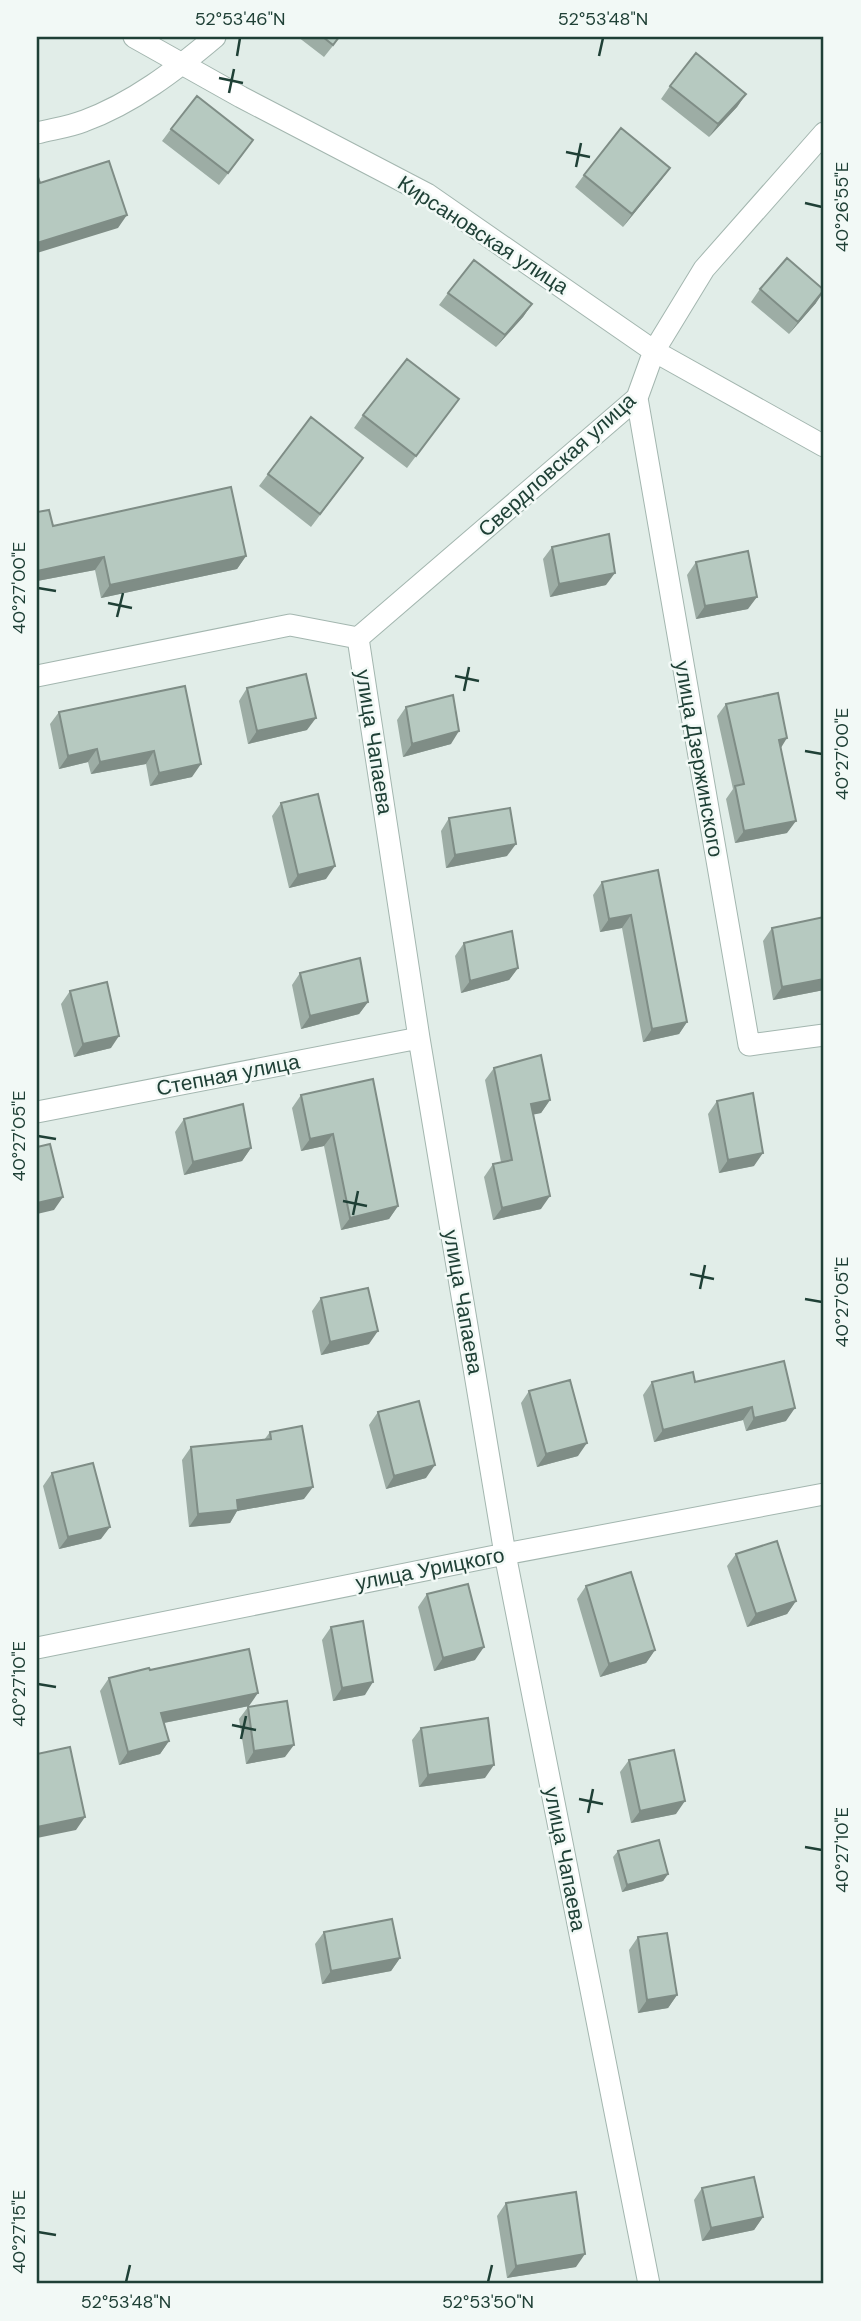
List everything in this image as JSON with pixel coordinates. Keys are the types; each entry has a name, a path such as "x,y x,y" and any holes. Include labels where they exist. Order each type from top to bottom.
{"street":[{"name":"Кирсановская улица","path":"134,37 427,194 653,351 824,446"},
{"path":"37,133 84,121 145,90 182,65 215,37"},
{"name":"Свердловская улица","path":"358,638 637,398 653,351 704,269 824,133"},
{"name":"улица Дзержинского","path":"637,398 749,1045 824,1035"},
{"path":"37,676 290,625 358,638"},
{"name":"улица Чапаева","path":"358,638 419,1038 505,1554 649,2284"},
{"name":"Степная улица","path":"37,1112 419,1038"},
{"name":"улица Урицкого","path":"37,1648 505,1554 824,1494"}],"building":[{"path":"323,37 339,37 333,45"},
{"path":"696,53 746,94 718,124 670,86"},
{"path":"197,96 253,140 228,173 171,129"},
{"path":"621,128 670,168 632,214 584,175"},
{"path":"109,161 127,215 37,243 37,174 40,183"},
{"path":"787,258 824,290 798,322 760,289"},
{"path":"474,260 532,304 505,335 448,293"},
{"path":"407,359 459,399 416,456 363,415"},
{"path":"311,417 363,458 320,514 268,474"},
{"path":"231,487 246,556 110,585 104,557 37,571 37,512 49,510 53,526"},
{"path":"609,534 615,573 559,584 552,547"},
{"path":"748,551 757,597 705,606 696,562"},
{"path":"306,674 316,718 257,731 247,688"},
{"path":"185,686 201,764 159,773 154,751 100,762 97,749 68,756 59,712"},
{"path":"778,693 787,738 779,740 796,821 744,831 735,786 744,784 726,704"},
{"path":"453,695 459,731 412,744 406,707"},
{"path":"318,794 335,866 298,875 281,803"},
{"path":"510,808 516,844 455,855 449,818"},
{"path":"658,870 687,1022 652,1029 631,915 609,919 602,882"},
{"path":"824,917 824,979 782,987 772,928"},
{"path":"512,931 518,968 470,981 464,943"},
{"path":"360,958 368,1002 310,1016 300,973"},
{"path":"107,982 119,1036 83,1044 70,991"},
{"path":"541,1055 550,1100 531,1104 550,1196 502,1208 493,1164 512,1160 494,1068"},
{"path":"373,1079 398,1206 350,1218 333,1134 310,1139 301,1095"},
{"path":"753,1093 763,1153 728,1160 717,1101"},
{"path":"243,1104 251,1148 193,1162 184,1119"},
{"path":"50,1144 63,1197 37,1203 37,1147"},
{"path":"368,1288 378,1331 330,1342 321,1298"},
{"path":"784,1361 795,1408 754,1418 752,1407 663,1430 652,1382 693,1372 695,1382"},
{"path":"570,1380 587,1443 546,1454 529,1391"},
{"path":"419,1401 435,1465 394,1476 378,1412"},
{"path":"302,1426 313,1487 237,1500 238,1510 198,1514 191,1447 271,1439 270,1432"},
{"path":"93,1463 110,1527 68,1537 52,1473"},
{"path":"777,1541 796,1601 756,1614 736,1554"},
{"path":"631,1572 655,1650 609,1664 586,1586"},
{"path":"468,1584 484,1647 443,1658 427,1594"},
{"path":"363,1621 373,1682 342,1688 331,1627"},
{"path":"249,1649 258,1693 161,1713 169,1741 128,1752 109,1678"},
{"path":"287,1701 294,1745 254,1751 248,1707"},
{"path":"488,1718 494,1765 428,1775 421,1728"},
{"path":"70,1747 85,1817 37,1827 37,1754"},
{"path":"674,1750 685,1801 640,1811 629,1760"},
{"path":"659,1840 668,1874 627,1885 618,1851"},
{"path":"392,1919 400,1958 331,1971 324,1932"},
{"path":"667,1933 677,1995 647,2000 638,1937"},
{"path":"754,2177 763,2217 711,2228 702,2188"},
{"path":"576,2192 585,2254 516,2266 506,2203"}]}
